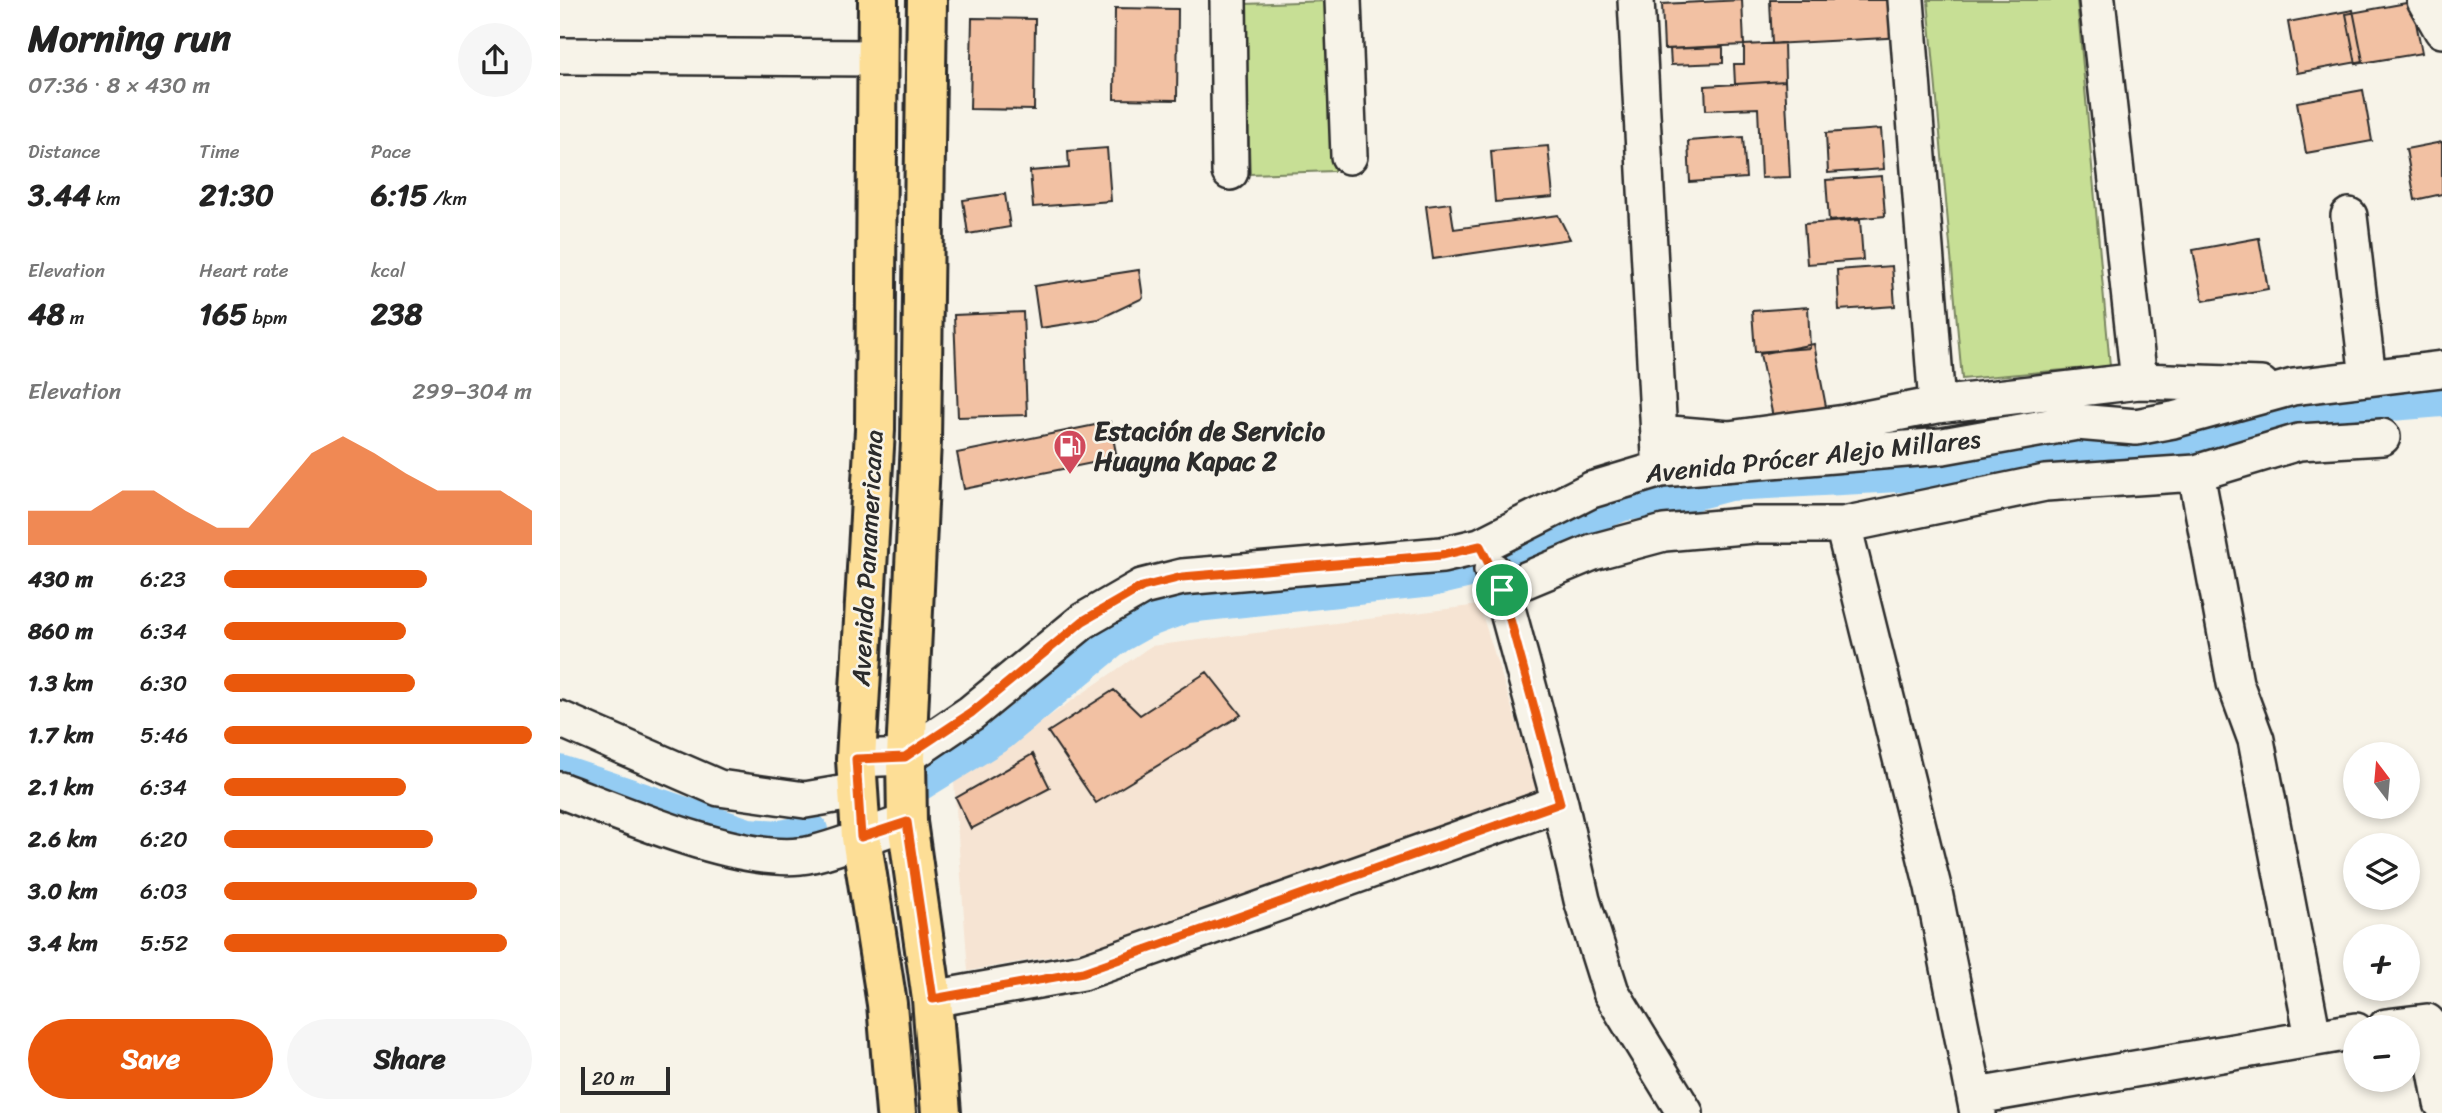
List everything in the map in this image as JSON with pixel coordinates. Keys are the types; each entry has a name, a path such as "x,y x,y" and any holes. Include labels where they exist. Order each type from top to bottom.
{"main road":[{"name":"Avenida Panamericana","path":"878,0 875,430 857,775 861,837 887,1004 897,1113"},
{"name":"Avenida Panamericana","path":"927,0 921,441 905,757 907,822 933,999 942,1113"}],"street":[{"path":"1228,0 1230,172"},
{"path":"1343,0 1349,156"},
{"path":"1636,0 1661,469"},
{"path":"1906,0 1937,405"},
{"path":"2097,0 2139,381"},
{"path":"2425,0 2442,30"},
{"path":"560,56 877,58"},
{"path":"2349,216 2368,378"},
{"name":"Avenida Prócer Alejo Millares","path":"905,757 971,713 1083,621 1142,587 1182,577 1442,555 1481,549 1591,490 1661,469 1943,446 2077,422 2136,427 2173,421 2293,387 2442,369"},
{"name":"Avenida Prócer Alejo Millares","path":"1659,433 1728,439 1845,423 1937,405 2139,381 2293,387"},
{"path":"1500,587 1593,552 1664,533 1754,525 1843,525 2045,483 2196,473 2299,442 2382,437"},
{"path":"2196,473 2235,683 2256,740 2313,1037"},
{"path":"1843,525 1933,887 1978,1105 2343,1033"},
{"path":"1481,549 1500,587 1560,803 1582,900 1611,992 1685,1113"},
{"path":"560,719 719,788 805,800 857,775 905,757"},
{"path":"560,790 716,844 766,854 801,856 907,822"},
{"path":"933,999 1083,972 1560,803"},
{"path":"2420,1023 2427,1022 2442,1103"}],"shaded area":[{"path":"1479,605 1540,796 1120,944 968,971 954,782 1151,646"}],"green space":[{"path":"1928,0 2077,0 2110,366 1962,379"},
{"path":"1328,1 1334,171 1250,174 1244,4"}],"building":[{"path":"1742,0 1744,45 1664,49 1662,4"},
{"path":"1770,0 1903,0 1905,37 1772,44"},
{"path":"2412,2 2422,53 2356,64 2346,14"},
{"path":"1115,8 1178,9 1177,100 1114,99"},
{"path":"2353,10 2363,61 2297,73 2288,22"},
{"path":"972,18 1035,19 1034,110 970,109"},
{"path":"1784,43 1785,81 1735,84 1734,64 1744,64 1744,45"},
{"path":"1723,47 1723,63 1671,65 1670,49"},
{"path":"1785,81 1790,177 1761,178 1758,108 1706,110 1705,86"},
{"path":"2363,90 2372,141 2306,153 2297,102"},
{"path":"1881,129 1884,169 1828,173 1826,133"},
{"path":"1743,137 1746,178 1690,182 1688,141"},
{"path":"2442,142 2442,194 2415,200 2406,149"},
{"path":"1548,146 1553,197 1495,202 1491,151"},
{"path":"1107,148 1111,201 1033,207 1030,171 1069,168 1068,151"},
{"path":"1882,176 1885,216 1829,221 1826,180"},
{"path":"1005,194 1010,227 968,234 963,200"},
{"path":"1450,203 1454,229 1558,215 1570,239 1433,259 1426,206"},
{"path":"1860,220 1863,260 1807,264 1804,224"},
{"path":"2259,238 2268,289 2203,301 2193,250"},
{"path":"1892,266 1895,306 1839,310 1837,270"},
{"path":"1139,270 1143,298 1099,319 1040,328 1034,286"},
{"path":"1808,307 1810,348 1755,352 1752,311"},
{"path":"1023,312 1027,415 958,417 954,315"},
{"path":"1814,344 1827,412 1774,422 1760,354"},
{"path":"1110,422 1117,458 964,489 957,453"},
{"path":"1207,672 1241,715 1096,803 1048,732 1114,690 1140,715"},
{"path":"1033,754 1050,788 971,829 956,798"}],"waterway":[{"path":"917,787 1001,735 1119,637 1144,623 1187,607 1432,581 1500,565 1585,520 1623,505 1680,498 1729,485 1956,473 1999,467 2064,447 2093,445 2160,457 2314,411 2442,401"},
{"path":"560,771 748,834 781,836 812,830"}],"place":[{"name":"Estación de Servicio Huayna Kapac 2","path":"1070,476"}],"route":[{"path":"1480,546 1502,590 1560,803 1083,972 933,999 907,822 861,837 856,759 905,757 971,713 1083,621 1142,587 1182,577 1442,555 1480,546"}]}
